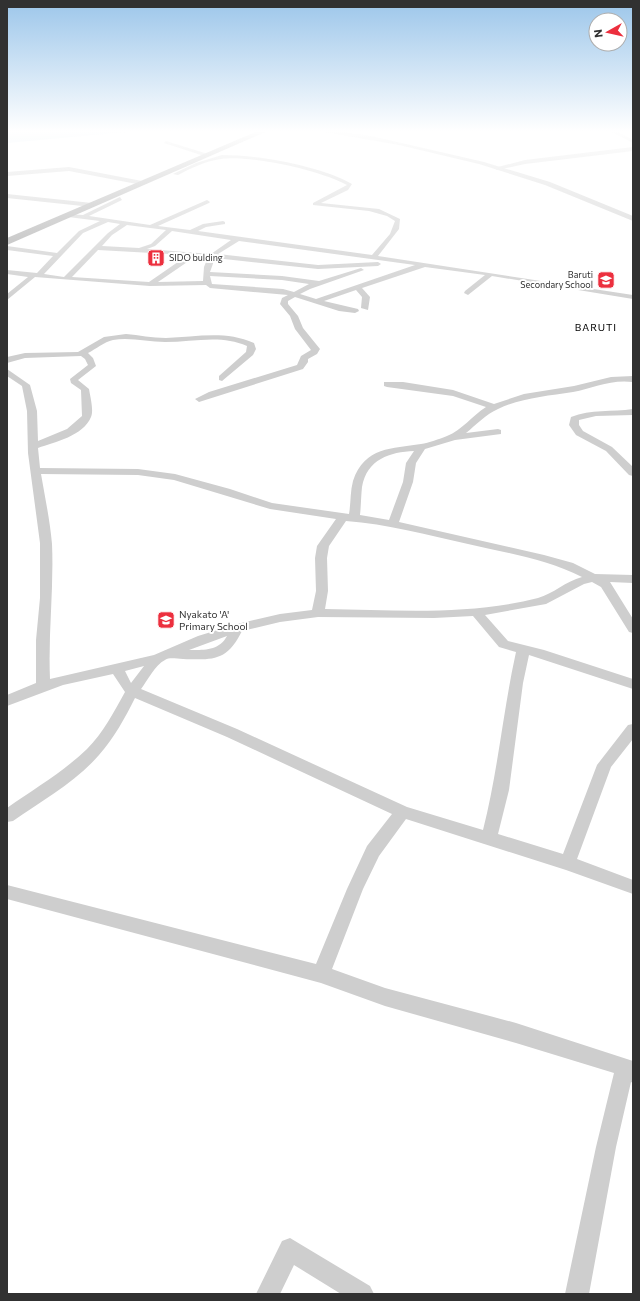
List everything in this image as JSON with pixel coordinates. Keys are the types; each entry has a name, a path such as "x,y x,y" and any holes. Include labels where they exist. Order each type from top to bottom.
{"main road":[{"path":"7,242 124,191"}],"street":[{"path":"199,399 223,389 266,379 288,372 300,366 304,362 304,358 314,352 316,349 299,329 294,316 284,304 285,300 293,294 318,283 357,272 374,261 398,227 398,220 364,208 326,207 315,204 342,191"},
{"path":"564,191 633,219"},
{"path":"7,196 92,205"},
{"path":"84,217 120,199"},
{"path":"150,227 207,202"},
{"path":"68,215 324,251 374,261 405,262 491,274 633,297"},
{"path":"7,298 35,276 81,232 106,220"},
{"path":"66,279 110,234 126,223"},
{"path":"191,232 205,225 223,223"},
{"path":"131,250 153,245 171,230"},
{"path":"207,283 206,274 208,261 226,244 237,239"},
{"path":"226,244 329,259"},
{"path":"7,248 58,255"},
{"path":"97,248 195,254 337,267 357,272 362,275 358,288"},
{"path":"7,256 20,250"},
{"path":"324,251 337,267"},
{"path":"150,284 195,254"},
{"path":"337,267 374,261"},
{"path":"317,301 424,265"},
{"path":"7,272 66,279 150,284 207,283 216,287 276,291 293,294 342,309 355,311"},
{"path":"206,274 282,278 318,283"},
{"path":"468,293 491,274"},
{"path":"328,280 358,288 366,297 365,308"},
{"path":"7,360 30,355 57,356 83,353 102,340 123,336 166,340 216,337 251,345 252,349 250,353 222,378"},
{"path":"33,446 65,433 81,424 87,416 84,389 74,381 74,379 92,366 89,358 83,353"},
{"path":"7,372 26,385 32,406 33,446 46,543 46,598 42,640 43,686"},
{"path":"318,613 322,591 321,558 323,546 327,538 348,518 357,504 356,488 358,479 364,470 378,456 391,449 421,447 451,437 461,433 474,420 493,407 539,393 574,389 621,378 633,379"},
{"path":"386,384 409,385 427,389 452,391 476,399 493,407"},
{"path":"633,412 618,414 590,413 574,419 573,424 578,432 605,445 633,473"},
{"path":"451,437 498,432"},
{"path":"393,524 408,482 411,463 421,447"},
{"path":"36,470 138,472 162,475 226,491 270,506 393,524 540,556 568,566 605,584 609,588 633,629"},
{"path":"7,701 62,680 117,669 163,656 236,628 280,618 318,613 434,614 476,612 542,601 580,581 593,578 633,579"},
{"path":"476,612 498,639 504,644 546,655 633,684"},
{"path":"489,837 501,790 516,683 523,650"},
{"path":"7,816 64,777 93,752 116,722 132,691 163,656"},
{"path":"117,669 126,686 132,691 232,733 402,812 489,837 568,863 633,887"},
{"path":"568,863 604,765 633,729"},
{"path":"321,974 355,889 374,851 402,812"},
{"path":"7,892 321,974 385,997 516,1033 629,1070 606,1147 577,1294"},
{"path":"268,1294 290,1249 362,1294"}],"place":[{"name":"SIDO bulding","path":"156,258"},
{"name":"Baruti Secondary School","path":"606,280"},
{"name":"Nyakato 'A' Primary School","path":"166,620"}],"district":[{"name":"BARUTI","path":"596,327"}]}
